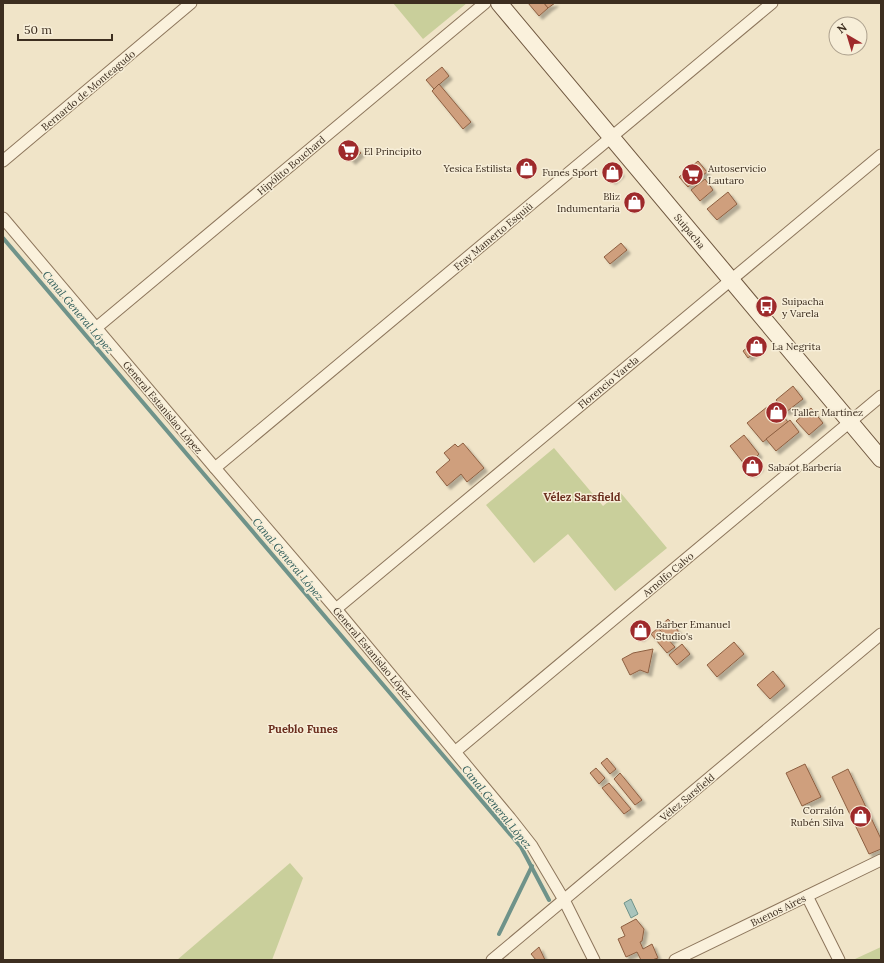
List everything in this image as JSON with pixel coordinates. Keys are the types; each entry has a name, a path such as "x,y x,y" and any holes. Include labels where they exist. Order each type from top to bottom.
{"main road":[{"name":"Suipacha","path":"499,3 881,459"}],"street":[{"name":"Bernardo de Monteagudo","path":"3,161 191,3"},
{"name":"Hipólito Bouchard","path":"96,328 485,3"},
{"name":"Fray Mamerto Esquiú","path":"214,468 772,3"},
{"name":"Florencio Varela","path":"336,609 881,155"},
{"name":"General Estanislao López","path":"3,218 214,468 336,609 456,752 532,846 564,900 594,960"},
{"name":"Arnolfo Calvo","path":"456,752 881,396"},
{"name":"Vélez Sarsfield","path":"492,960 881,634"},
{"name":"Buenos Aires","path":"675,960 881,860"},
{"path":"807,896 839,960"}],"green space":[{"path":"393,3 467,3 423,39"},
{"path":"554,448 603,506 620,492 667,548 615,591 568,534 534,563 486,505"},
{"path":"290,863 303,878 272,960 177,960"},
{"path":"881,947 881,960 855,959"}],"water":[{"path":"631,899 638,914 631,918 624,903"}],"building":[{"path":"528,3 544,3 548,8 539,16"},
{"path":"544,3 555,3 548,8"},
{"path":"442,67 449,76 434,89 426,80"},
{"path":"439,84 471,122 463,129 432,91"},
{"path":"351,142 361,153 352,161 342,150"},
{"name":"Autoservicio Lautaro","path":"698,161 707,172 688,187 679,177"},
{"name":"Funes Sport","path":"614,165 621,173 612,181 605,172"},
{"path":"705,179 713,190 700,201 691,190"},
{"path":"728,192 737,204 717,220 707,209"},
{"path":"621,243 627,250 610,264 604,257"},
{"path":"756,340 762,347 748,358 743,351"},
{"path":"793,386 803,399 786,412 776,400"},
{"path":"772,403 788,422 763,442 747,423"},
{"path":"811,408 823,423 809,435 796,421"},
{"path":"790,420 799,432 776,451 766,439"},
{"path":"744,435 759,454 754,459 760,467 752,474 730,446"},
{"path":"463,443 484,468 467,482 461,474 447,486 436,472 450,460 444,453 455,444 458,447"},
{"path":"668,619 680,633 670,641 658,628"},
{"name":"Barber Emanuel Studio's","path":"641,622 648,631 640,638 633,629"},
{"path":"658,628 675,647 667,653 651,634"},
{"path":"734,642 744,654 717,677 707,665"},
{"path":"682,644 690,654 677,665 669,655"},
{"path":"653,649 648,673 640,670 630,675 622,659 633,653"},
{"path":"773,671 785,686 770,699 757,685"},
{"path":"607,758 616,769 610,774 601,763"},
{"path":"805,764 821,797 802,806 786,773"},
{"path":"596,768 605,778 599,784 590,773"},
{"path":"848,769 881,839 881,849 869,854 832,777"},
{"path":"620,773 642,800 635,805 614,779"},
{"path":"609,783 631,809 624,814 602,788"},
{"path":"636,919 644,929 642,941 640,942 643,949 652,944 658,958 652,960 641,960 637,952 626,957 618,939 625,936 621,927"},
{"path":"539,947 545,960 536,960 531,954"}],"waterway":[{"name":"Canal General López","path":"3,238 521,847 549,900"},
{"path":"499,934 532,866"}],"place":[{"name":"El Principito","path":"349,151"},
{"name":"Yesica Estilista","path":"527,168"},
{"name":"Funes Sport","path":"613,172"},
{"name":"Autoservicio Lautaro","path":"693,174"},
{"name":"Bliz Indumentaria","path":"635,202"},
{"name":"Suipacha y Varela","path":"767,307"},
{"name":"La Negrita","path":"756,346"},
{"name":"Taller Martínez","path":"777,412"},
{"name":"Sabaot Barbería","path":"753,467"},
{"name":"Barber Emanuel Studio's","path":"641,630"},
{"name":"Corralón Rubén Silva","path":"860,816"}],"district":[{"name":"Vélez Sarsfield","path":"582,497"},
{"name":"Pueblo Funes","path":"303,729"}]}
